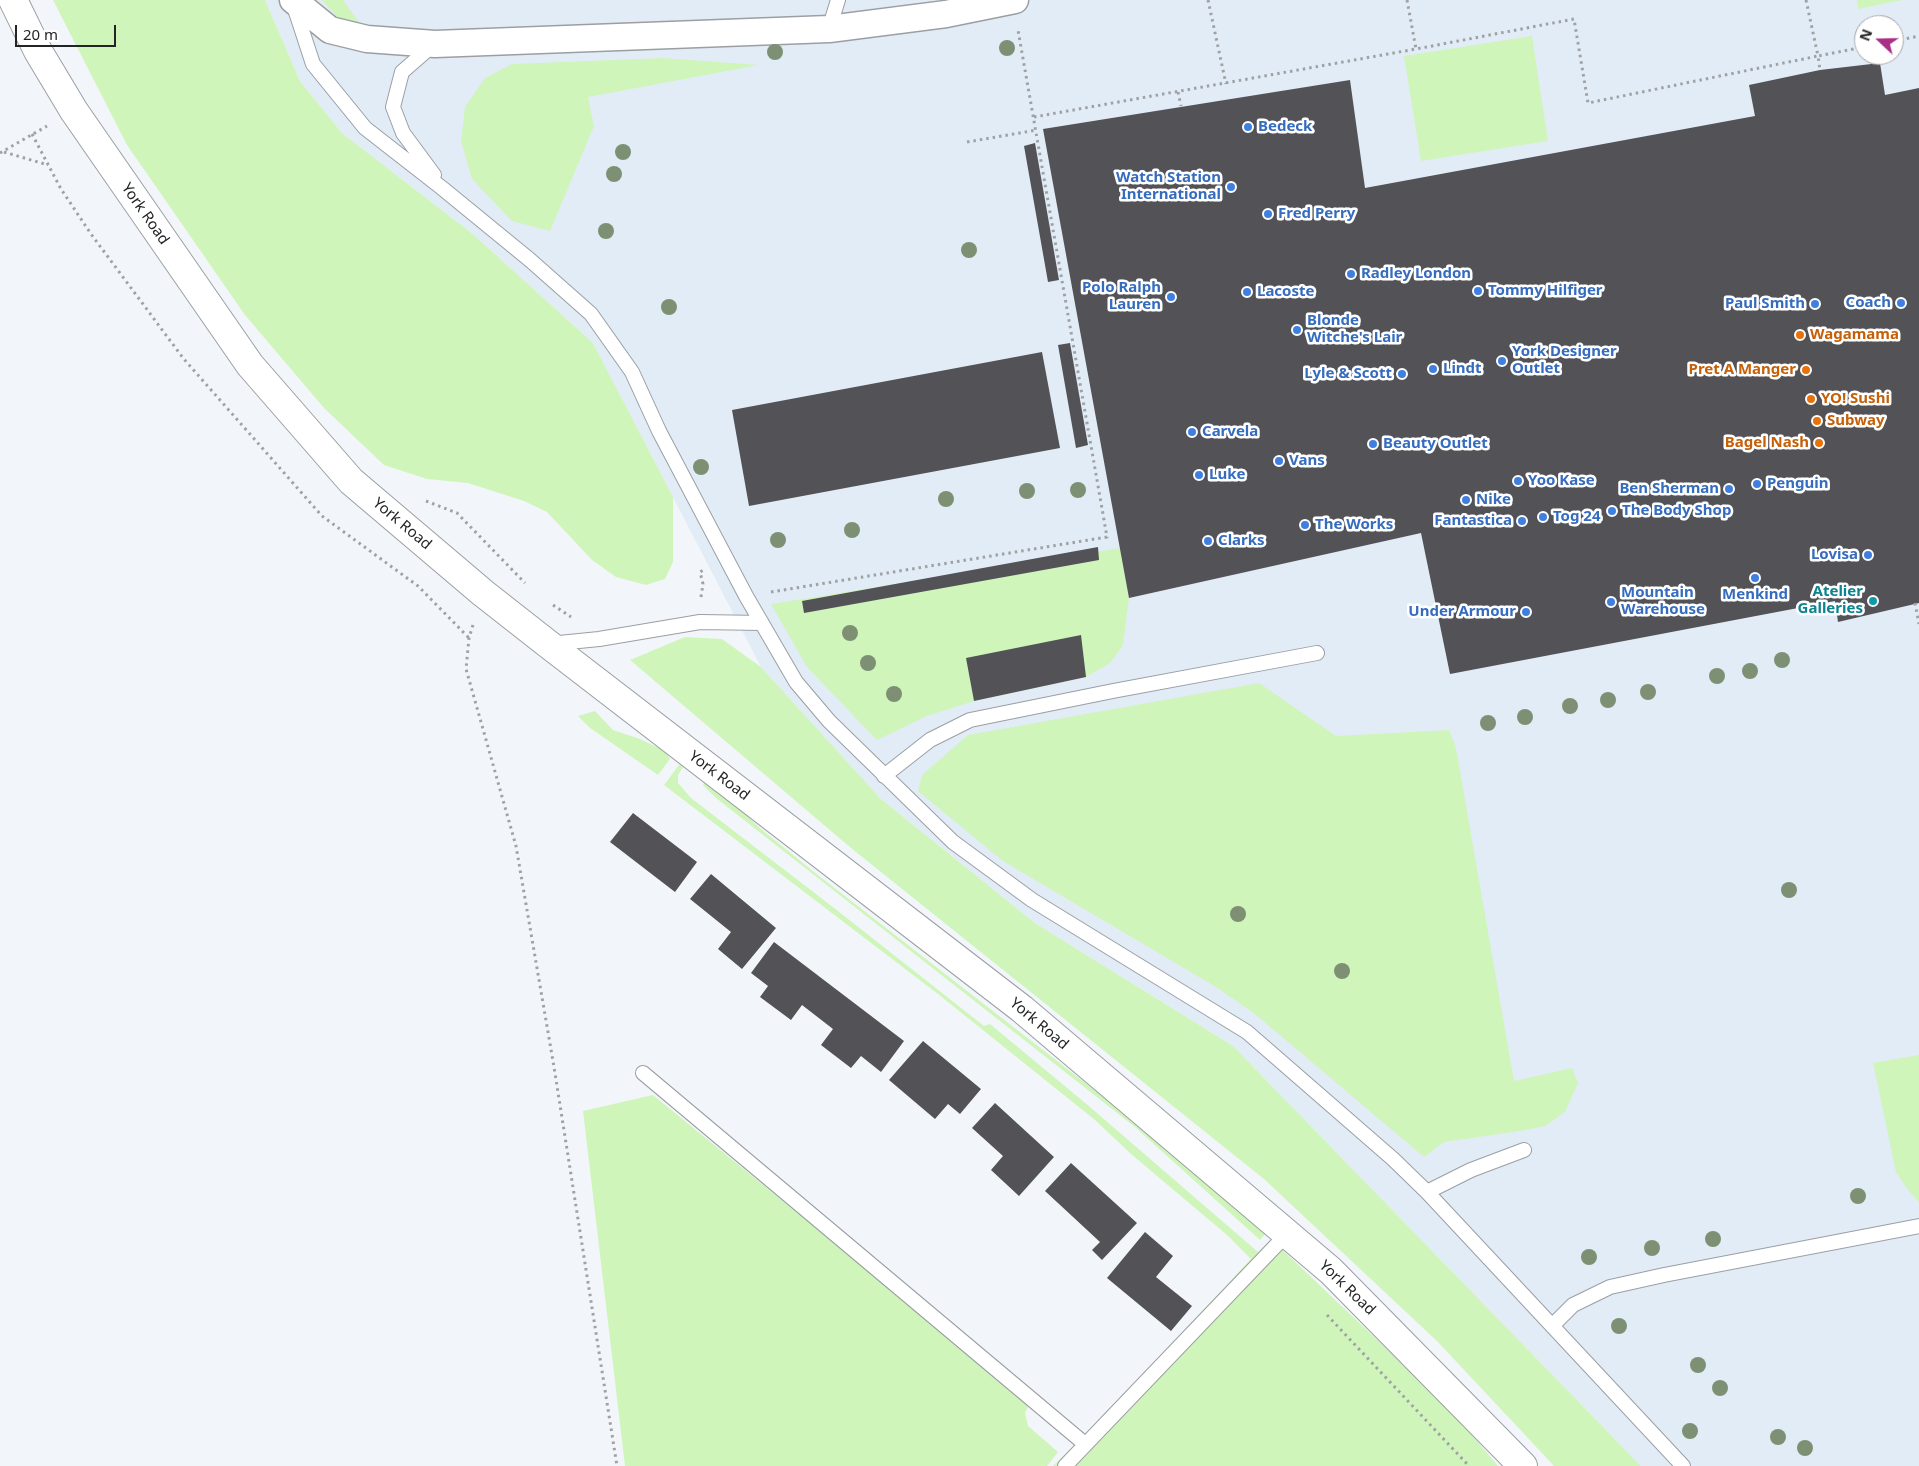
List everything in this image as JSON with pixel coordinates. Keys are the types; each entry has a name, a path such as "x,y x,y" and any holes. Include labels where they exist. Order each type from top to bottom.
{"main road":[{"name":"York Road","path":"13,0 38,51 74,111 250,365 351,481 483,593 1022,1010 1331,1271 1523,1466"}],"street":[{"path":"292,0 330,30 367,39 435,44 829,29 946,14 1014,0"}],"lane":[{"path":"292,0 313,64 365,128 530,260 591,314 632,372 659,431 725,558 762,624 796,682 829,721 953,842 1032,900 1247,1032 1393,1159 1427,1192 1553,1325 1683,1466"},
{"path":"829,29 838,0"},
{"path":"435,44 402,72 394,107 403,133 442,188"},
{"path":"548,644 700,622 762,624"},
{"path":"884,776 930,740 970,720 1317,653"},
{"path":"643,1073 1086,1444"},
{"path":"1427,1192 1471,1170 1524,1150"},
{"path":"1553,1325 1572,1305 1610,1287 1919,1226"},
{"path":"1065,1466 1287,1234"}],"path":[{"path":"767,584 771,592 1107,537 1014,0"},
{"path":"1208,0 1226,84"},
{"path":"1407,0 1416,49"},
{"path":"1806,0 1820,70"},
{"path":"1034,116 1226,84 1574,19 1588,103 1854,48"},
{"path":"1904,38 1919,36"},
{"path":"1178,92 1181,106"},
{"path":"1,152 74,111"},
{"path":"968,142 1037,130"},
{"path":"32,134 61,189 91,234 183,358 322,516 418,586 469,638"},
{"path":"1,152 48,166"},
{"path":"423,500 457,513 529,588"},
{"path":"696,602 701,597 703,584 700,572 725,558"},
{"path":"483,593 469,638 466,669 516,846 554,1067 617,1466"},
{"path":"1915,603 1919,624"},
{"path":"552,605 576,620"},
{"path":"1322,1310 1469,1466"}],"shaded area":[{"path":"265,0 1919,0 1919,1466 1641,1466 1233,1046 1035,923 881,799 761,667 593,343 474,235 342,133 300,81"}],"green space":[{"path":"53,0 265,0 300,81 342,133 474,235 593,343 673,497 673,562 665,579 646,585 616,577 592,560 547,512 524,501 468,483 427,479 384,465 324,408 245,315 127,145"},
{"path":"322,0 343,0 362,27 339,19"},
{"path":"1857,0 1902,0 1858,9"},
{"path":"1532,36 1548,141 1421,161 1404,56"},
{"path":"663,58 759,65 588,97 594,126 550,231 512,221 472,179 461,141 465,107 485,78 512,64"},
{"path":"1120,548 1129,598 1123,645 1110,663 1086,677 974,701 927,716 877,740 807,667 771,604"},
{"path":"685,637 722,639 761,667 881,799 1035,923 1233,1046 1641,1466 1554,1466 1438,1342 1264,1179 851,848 630,660"},
{"path":"1259,683 1336,736 1449,730 1456,748 1514,1081 1572,1068 1578,1083 1565,1112 1545,1126 1444,1142 1424,1157 1255,1014 1216,987 1003,861 918,791 922,775 968,735"},
{"path":"595,711 613,730 640,739 665,751 670,759 658,775 590,728 578,716"},
{"path":"685,757 688,759 678,775 678,783 691,798 984,1026 990,1024 1090,1107 1258,1252 1271,1239 1451,1410 1498,1466 1053,1466 1096,1424 1251,1259 1227,1235 1131,1154 1095,1120 938,994 664,785"},
{"path":"706,777 761,829 1142,1127 1266,1233 1260,1240 1135,1127 716,798 703,785"},
{"path":"1919,1055 1919,1202 1896,1172 1873,1063"},
{"path":"653,1095 1030,1403 1025,1413 1028,1426 1058,1452 1047,1466 625,1466 583,1111"}],"building":[{"name":"York Designer Outlet","path":"1880,65 1885,95 1919,88 1919,603 1838,622 1835,601 1450,674 1421,533 1129,598 1043,129 1350,80 1365,188 1755,116 1749,85 1820,70"},
{"path":"1035,143 1059,280 1048,282 1024,146"},
{"path":"1070,343 1088,445 1076,448 1058,345"},
{"path":"1042,352 1060,448 749,506 732,410"},
{"path":"1098,547 1099,560 804,613 802,601"},
{"path":"1081,635 1086,677 974,701 966,658"},
{"path":"633,813 697,862 675,892 610,842"},
{"path":"711,874 776,928 742,969 718,949 731,932 690,899"},
{"path":"774,942 904,1041 881,1072 861,1056 851,1068 821,1045 833,1029 802,1005 791,1020 760,997 768,986 751,973"},
{"path":"923,1041 981,1089 960,1114 948,1104 935,1119 889,1080"},
{"path":"995,1103 1054,1157 1019,1196 991,1170 1003,1156 972,1128"},
{"path":"1071,1163 1137,1223 1102,1260 1092,1250 1100,1242 1045,1191"},
{"path":"1145,1232 1173,1256 1156,1277 1192,1306 1171,1331 1107,1278"}],"place":[{"name":"Bedeck","path":"1248,127"},
{"name":"Watch Station International","path":"1231,187"},
{"name":"Fred Perry","path":"1268,214"},
{"name":"Radley London","path":"1351,274"},
{"name":"Tommy Hilfiger","path":"1478,291"},
{"name":"Lacoste","path":"1247,292"},
{"name":"Polo Ralph Lauren","path":"1171,297"},
{"name":"Coach","path":"1901,303"},
{"name":"Paul Smith","path":"1815,304"},
{"name":"Blonde Witche's Lair","path":"1297,330"},
{"name":"Wagamama","path":"1800,335"},
{"name":"York Designer Outlet","path":"1502,361"},
{"name":"Lindt","path":"1433,369"},
{"name":"Pret A Manger","path":"1806,370"},
{"name":"Lyle & Scott","path":"1402,374"},
{"name":"YO! Sushi","path":"1811,399"},
{"name":"Subway","path":"1817,421"},
{"name":"Carvela","path":"1192,432"},
{"name":"Bagel Nash","path":"1819,443"},
{"name":"Beauty Outlet","path":"1373,444"},
{"name":"Vans","path":"1279,461"},
{"name":"Luke","path":"1199,475"},
{"name":"Yoo Kase","path":"1518,481"},
{"name":"Penguin","path":"1757,484"},
{"name":"Ben Sherman","path":"1729,489"},
{"name":"Nike","path":"1466,500"},
{"name":"The Body Shop","path":"1612,511"},
{"name":"Tog 24","path":"1543,517"},
{"name":"Fantastica","path":"1522,521"},
{"name":"The Works","path":"1305,525"},
{"name":"Clarks","path":"1208,541"},
{"name":"Lovisa","path":"1868,555"},
{"name":"Menkind","path":"1755,578"},
{"name":"Atelier Galleries","path":"1873,601"},
{"name":"Mountain Warehouse","path":"1611,602"},
{"name":"Under Armour","path":"1526,612"}]}
